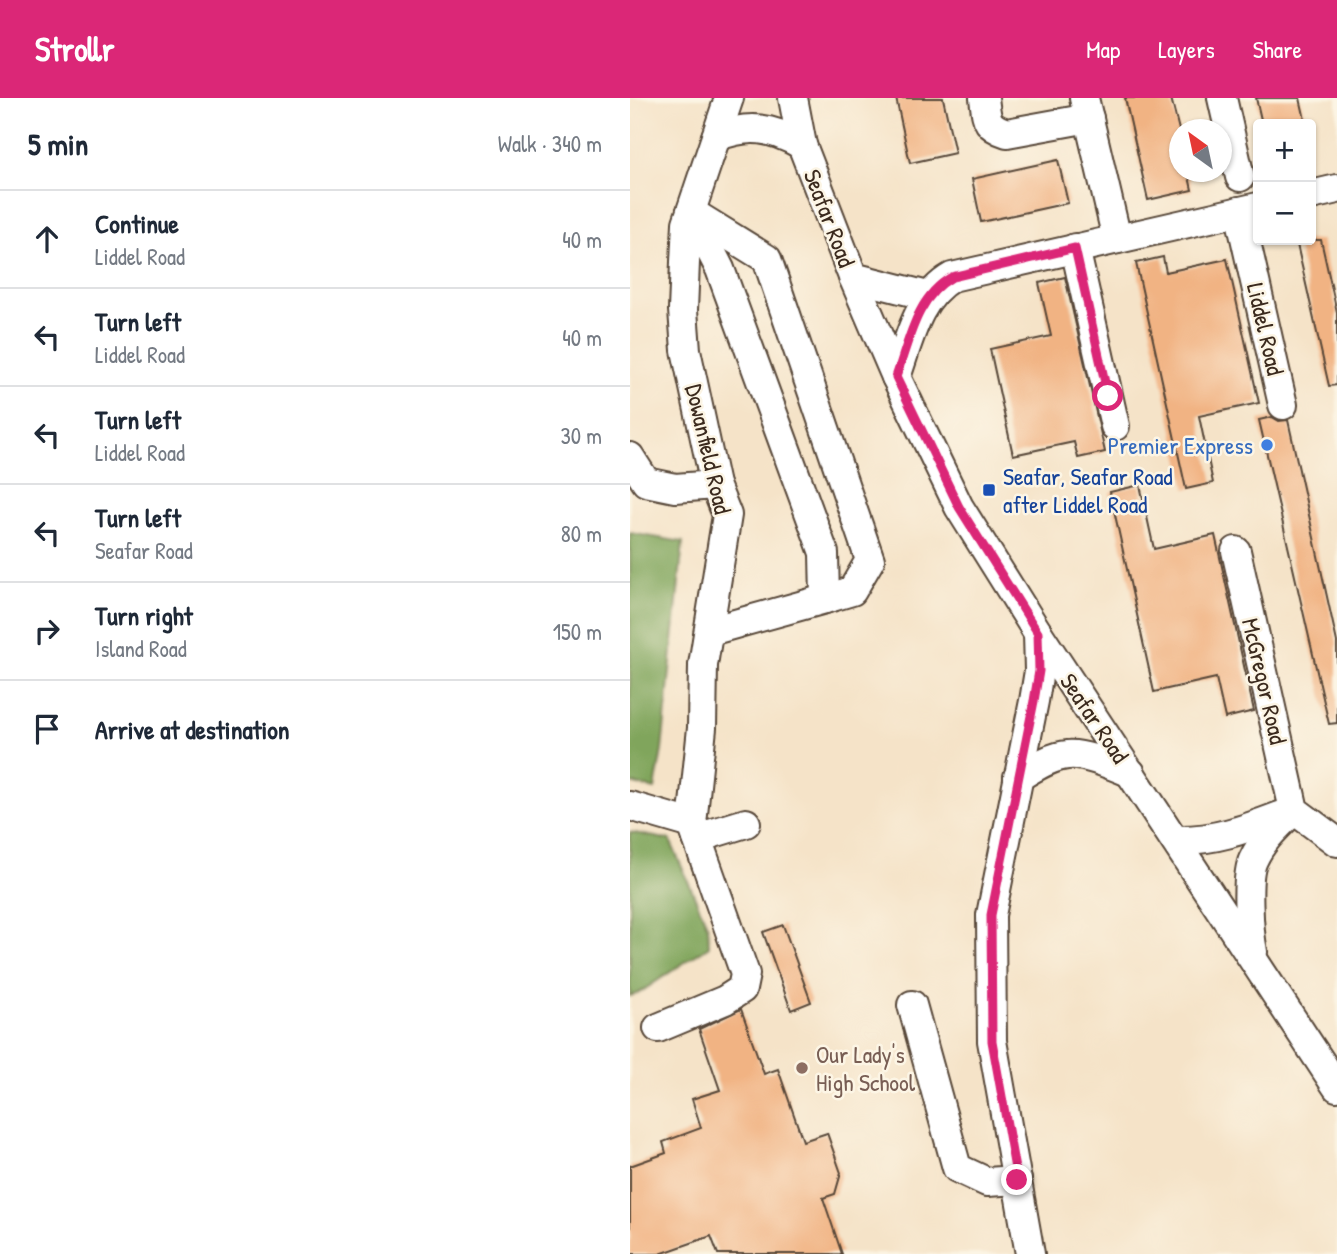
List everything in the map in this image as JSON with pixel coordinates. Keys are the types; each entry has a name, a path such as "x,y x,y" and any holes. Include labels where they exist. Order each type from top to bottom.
{"street":[{"name":"Dowanfield Road","path":"695,831 703,665 727,515 715,485 686,349 683,310 688,223 729,98"},
{"name":"Seafar Road","path":"793,98 802,145 853,277 896,377 959,507 1038,633 1337,1087"},
{"path":"984,98 987,119 994,129 1007,133 1087,108 1117,239"},
{"path":"1222,98 1240,177"},
{"path":"716,137 748,129 769,129 802,145"},
{"path":"1316,194 1337,189"},
{"name":"Liddel Road","path":"928,296 938,285 952,277 1249,209 1283,405"},
{"path":"691,212 720,270 824,553 825,599"},
{"path":"691,212 767,259 870,560 852,591 710,631"},
{"path":"1075,248 1115,426"},
{"path":"853,277 928,296 896,377"},
{"path":"630,457 646,482 675,488 715,485"},
{"name":"McGregor Road","path":"1236,551 1294,810"},
{"path":"1030,1254 992,1041 991,915 1039,671 1038,633"},
{"path":"1018,777 1069,755 1100,761 1131,773"},
{"path":"630,806 695,831 746,823"},
{"path":"1175,840 1202,841 1247,829 1294,810"},
{"path":"1294,810 1337,842"},
{"path":"1255,962 1248,929 1251,863 1267,837 1294,810"},
{"path":"658,1028 733,995 742,989 745,975 695,831"},
{"path":"912,1005 957,1168 987,1182 1017,1180"}],"green space":[{"path":"630,533 683,542 662,750 655,789 630,783"},
{"path":"630,832 670,840 708,927 709,946 639,993 630,996"}],"building":[{"path":"896,98 943,98 955,153 910,163"},
{"path":"1125,98 1171,98 1176,119 1169,119 1169,182 1190,182 1192,190 1148,200"},
{"path":"1256,98 1300,98 1305,119 1261,119"},
{"path":"1058,160 1068,203 981,222 972,179"},
{"path":"1316,240 1321,240 1337,312 1337,385 1329,386 1297,245 1316,245"},
{"path":"1163,257 1166,272 1227,259 1259,403 1199,416 1213,483 1186,489 1136,263"},
{"path":"1065,277 1105,452 1078,458 1074,442 1013,455 990,349 1051,336 1039,283"},
{"path":"1272,417 1279,421 1288,420 1337,642 1337,723 1329,724 1259,420"},
{"path":"1140,485 1154,549 1215,535 1254,711 1225,718 1216,678 1154,692 1110,492"},
{"path":"783,925 811,1002 791,1010 763,932"},
{"path":"741,1009 764,1074 778,1069 803,1141 827,1133 841,1173 835,1194 823,1198 842,1254 718,1254 711,1236 660,1254 630,1254 630,1166 666,1153 663,1142 701,1128 692,1099 720,1090 699,1029"}],"place":[{"name":"Premier Express","path":"1267,445"},
{"name":"Seafar, Seafar Road after Liddel Road","path":"989,490"},
{"name":"Our Lady's High School","path":"802,1068"}],"route":[{"path":"1017,1180 992,1041 991,915 1039,671 1038,633 959,507 896,377 917,319 928,296 938,285 952,277 1075,248 1108,396"}]}
